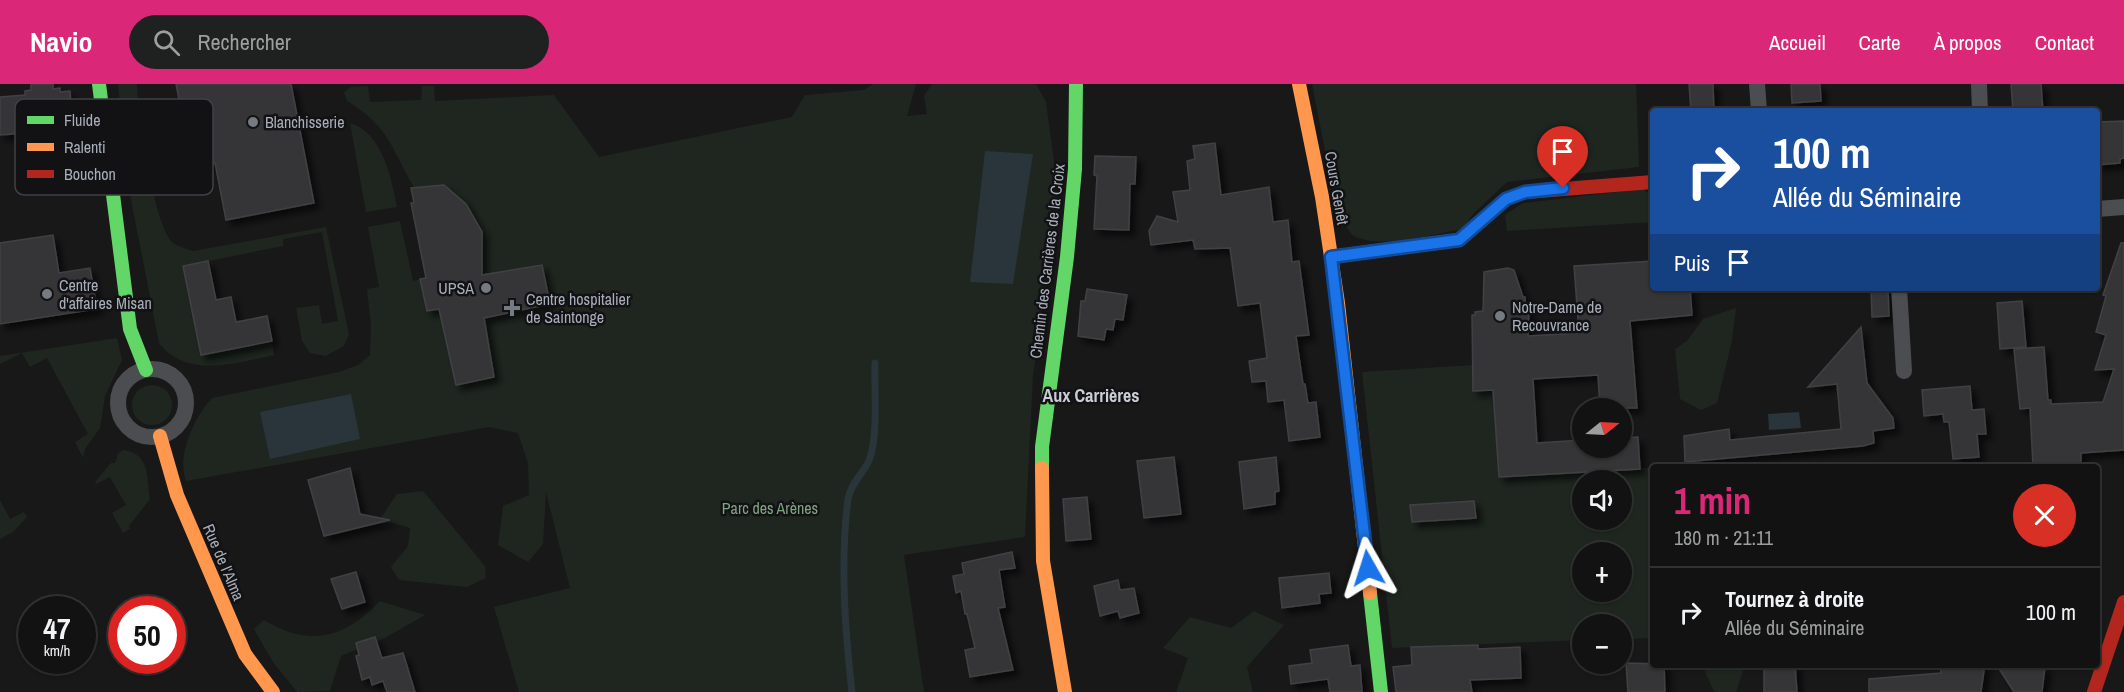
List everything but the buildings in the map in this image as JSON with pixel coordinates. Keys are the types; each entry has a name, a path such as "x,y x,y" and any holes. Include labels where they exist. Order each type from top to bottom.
{"street":[{"path":"99,84 101,99"},
{"name":"Chemin des Carrières de la Croix","path":"1065,692 1043,561 1042,447 1067,257 1075,169 1076,84"},
{"name":"Cours Genêt","path":"1299,84 1308,117 1331,257 1381,692"},
{"path":"1757,84 1759,108"},
{"path":"1979,84 1980,108"},
{"path":"1331,257 1459,240 1506,199 1525,192 1650,182"},
{"path":"113,195 130,329 146,370"},
{"path":"2100,209 2124,207"},
{"path":"1899,291 1904,371"},
{"path":"157,369 168,373 177,380 186,399 183,419 169,433 160,436 140,435 132,430 120,413 121,391 126,381 146,370 157,369"},
{"name":"Rue de l'Alma","path":"160,436 186,515 245,654 273,692"},
{"path":"2094,692 2124,602"}],"green space":[{"path":"118,84 137,84 138,99 119,99"},
{"name":"Parc des Arènes","path":"873,84 916,84 907,116 927,114 924,96 932,84 1036,84 1046,102 1059,199 1033,375 1025,537 904,555 924,692 519,692 494,607 570,588 546,492 543,544 528,562 498,545 503,506 529,495 528,463 518,433 489,427 186,481 183,460 185,448 199,415 212,398 339,372 358,365 370,355 371,325 367,289 379,287 368,227 400,221 413,281 426,278 450,232 416,190 380,128 361,110 347,101 344,92 351,87 368,86 370,102 421,100 422,86 434,86 435,101 554,95 599,157 792,117 805,95 864,90"},
{"path":"1312,84 1636,84 1639,167 1507,182 1474,213 1463,229 1408,240 1379,242 1365,240 1350,232 1344,215 1337,211"},
{"path":"350,123 361,128 378,146 388,170 397,207 366,212"},
{"path":"1643,189 1650,195 1650,222 1507,231 1505,215 1523,203"},
{"path":"130,195 154,195 165,230 172,242 193,251 326,227 349,334 344,346 326,356 310,353 302,341 296,308 319,305 322,324 338,321 322,232 283,239 283,246 184,266 201,355 272,341 274,355 244,362 212,366 197,365 170,354 159,343"},
{"path":"1736,308 1732,341 1717,403 1701,410 1680,399 1675,349 1687,341 1703,319"},
{"path":"117,338 122,360 105,396 100,428 85,449 83,458 75,442 88,434 47,358 30,367 22,353 0,364 0,356"},
{"path":"1472,365 1474,391 1493,390 1499,477 1572,472 1572,530 1632,530 1632,470 1607,470 1650,467 1650,638 1632,639 1632,614 1572,614 1572,640 1392,648 1362,372"},
{"path":"152,385 160,386 166,391 171,397 171,413 166,419 160,424 152,425 144,424 138,419 133,413 132,405 133,397 138,391 144,386"},
{"path":"123,450 132,452 143,461 150,499 129,526 130,529 123,533 112,513 126,505 110,477 96,484 95,482 111,463 115,463 118,454"},
{"path":"423,491 485,566 486,578 467,587 399,580 391,567 408,546 410,528 380,519 397,494"},
{"path":"0,500 10,519 24,512 27,517 13,532 0,539"},
{"path":"380,601 425,615 385,638 341,656 330,691 297,692 273,662 254,629 264,620 297,634 326,635 354,624"},
{"path":"1254,611 1284,625 1247,667 1253,692 1176,692 1188,658 1163,648 1190,617 1231,628"},
{"path":"1703,668 1744,668 1736,692 1714,692"}],"shaded area":[{"path":"985,151 1033,154 1013,284 970,282"},
{"path":"351,394 360,439 270,459 260,412"},
{"path":"1799,412 1801,428 1769,430 1768,414"}],"waterway":[{"path":"852,692 844,596 844,547 848,499 869,461 873,444 875,363"}],"traffic: fast":[{"path":"99,84 101,99"},
{"path":"1042,468 1042,447 1067,257 1075,169 1076,84"},
{"path":"113,195 130,329 146,370"},
{"path":"1370,593 1381,692"}],"traffic: slow":[{"path":"1299,84 1322,197 1338,303 1370,593"},
{"path":"160,436 177,495 245,654 273,692"},
{"path":"1042,468 1043,561 1065,692"}],"traffic: jam":[{"path":"1331,257 1459,240 1506,199 1525,192 1650,182"},
{"path":"2094,692 2124,602"}],"place":[{"name":"Blanchisserie","path":"253,122"},
{"name":"UPSA","path":"486,288"},
{"name":"Centre d'affaires Misan","path":"47,294"},
{"name":"Centre hospitalier de Saintonge","path":"512,308"},
{"name":"Notre-Dame de Recouvrance","path":"1500,316"}],"district":[{"name":"Aux Carrières","path":"1091,395"}],"route":[{"path":"1368,568 1331,257 1459,240 1506,199 1525,192 1563,188"}]}
